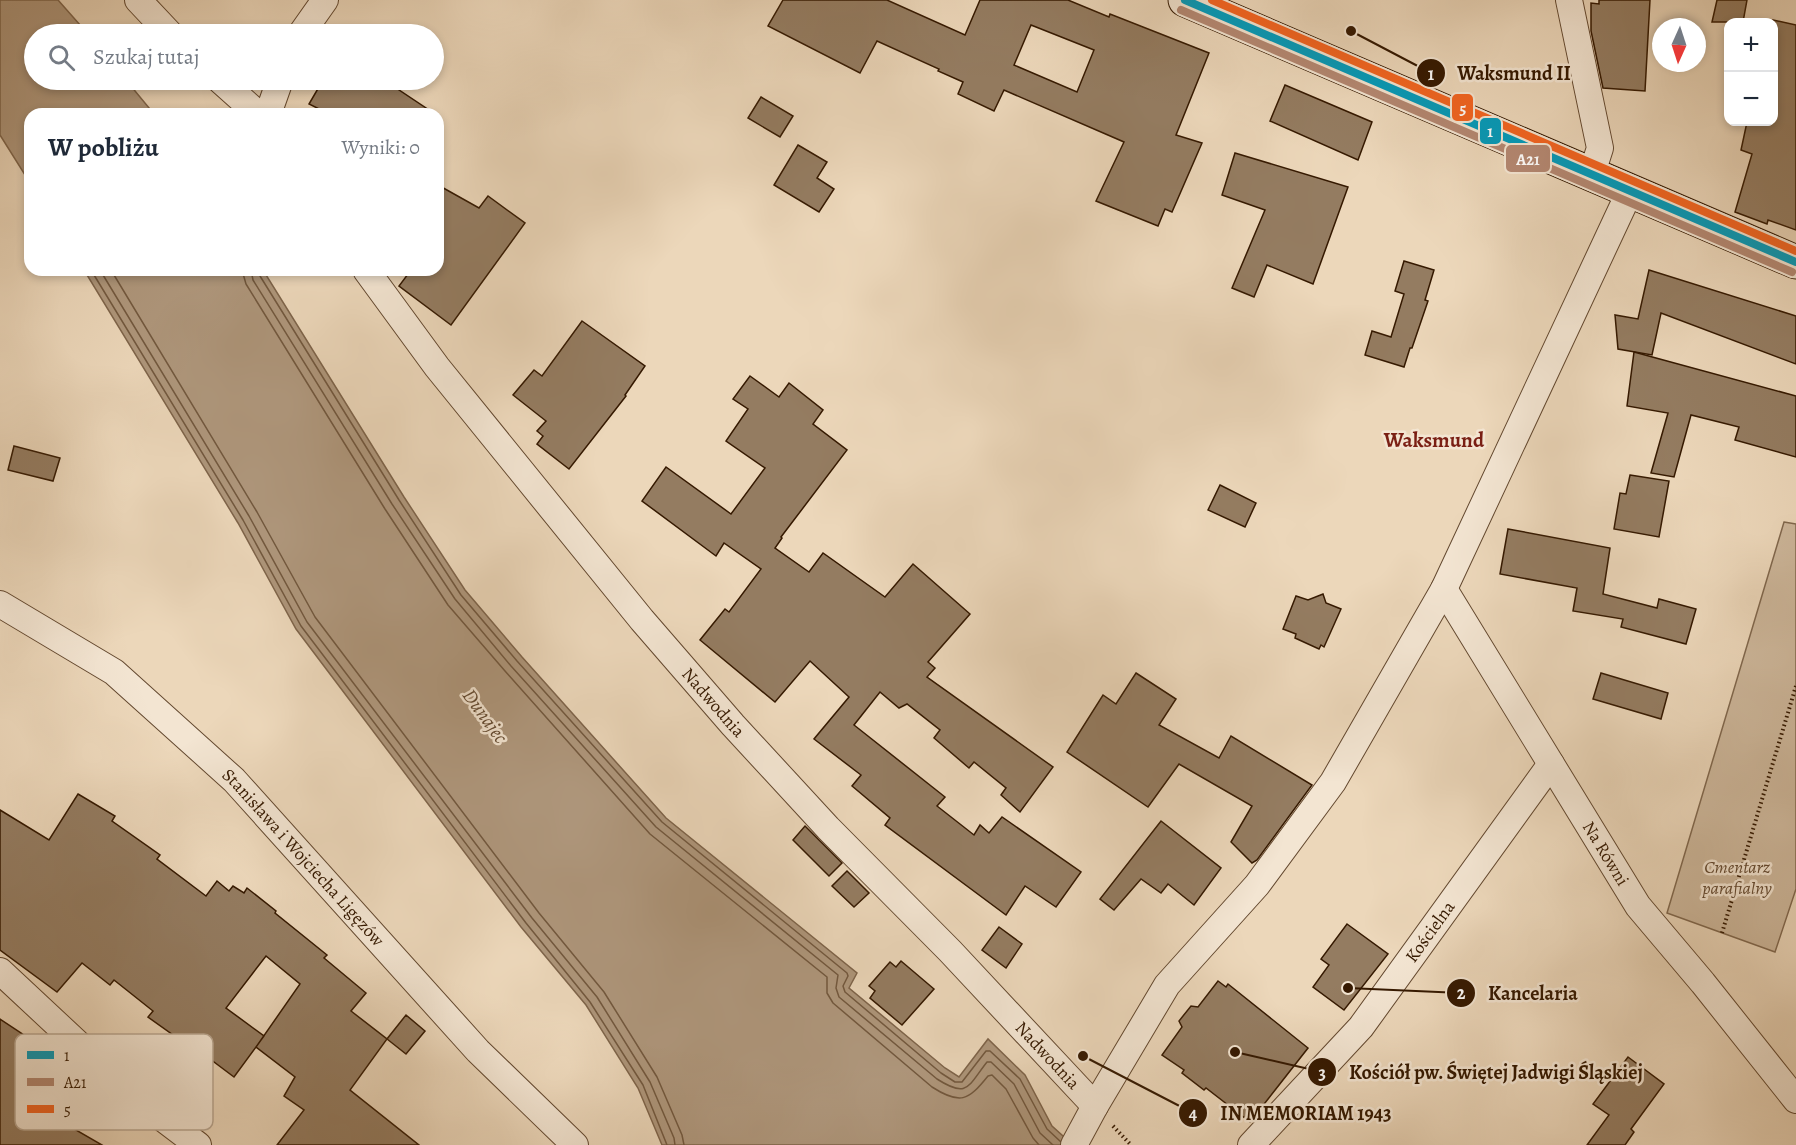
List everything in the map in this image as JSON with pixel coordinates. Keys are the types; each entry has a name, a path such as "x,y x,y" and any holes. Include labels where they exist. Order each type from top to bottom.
{"street":[{"path":"138,0 161,24"},
{"path":"308,24 325,0"},
{"path":"1185,0 1796,262"},
{"path":"1569,0 1600,148 1592,174"},
{"path":"231,90 251,108"},
{"path":"270,108 276,90"},
{"path":"1075,1144 1167,985 1257,885 1333,783 1444,589 1629,190"},
{"name":"Nadwodnia","path":"370,276 437,367 642,620 726,717 828,828 950,951 1095,1106"},
{"name":"Na Równi","path":"1444,589 1638,906 1796,1100"},
{"name":"Stanisława i Wojciecha Ligęzów","path":"0,604 114,672 234,780 478,1051 575,1145"},
{"name":"Kościelna","path":"1251,1145 1361,1027 1551,764"},
{"path":"0,971 67,1034"},
{"path":"178,1130 198,1145"}],"path":[{"path":"1722,933 1796,686"}],"green space":[{"name":"Cmentarz parafialny","path":"1784,522 1796,524 1796,889 1775,952 1667,913"}],"water":[{"path":"0,0 58,0 79,24 24,24 24,90 134,90 149,108 24,108 24,173 0,135"},
{"name":"Dunajec","path":"88,276 267,276 404,497 465,590 666,818 857,973 849,988 945,1068 959,1077 988,1039 1025,1075 1052,1126 1073,1145 662,1145 638,1088 586,1005 521,927 296,629 238,523"}],"building":[{"path":"783,0 887,0 965,35 980,0 1068,0 1209,53 1176,135 1202,143 1172,212 1165,209 1158,226 1096,201 1124,142 1004,90 994,111 958,94 963,82 877,41 860,73 768,26","holes":["1031,25 1094,50 1077,92 1014,65"]},
{"path":"1599,0 1650,0 1645,91 1603,88 1591,31 1591,3 1599,4"},
{"path":"1717,0 1747,0 1744,18 1724,18 1724,22 1712,22"},
{"path":"1778,21 1796,25 1796,230 1768,220 1767,224 1735,212 1752,154 1741,150 1746,126 1778,126"},
{"path":"1285,85 1372,122 1358,160 1270,121"},
{"path":"317,90 399,90 426,108 317,108 309,104"},
{"path":"761,97 793,116 780,137 748,118"},
{"path":"798,145 827,162 817,178 834,189 819,212 774,185"},
{"path":"1235,153 1348,187 1313,284 1267,265 1254,297 1232,288 1265,210 1222,195"},
{"path":"444,188 479,208 488,196 525,223 451,325 399,286 406,276 444,276"},
{"path":"1404,261 1434,270 1425,300 1428,301 1404,367 1365,355 1372,331 1391,337 1404,294 1395,291"},
{"path":"1649,270 1796,316 1796,364 1661,313 1652,355 1618,349 1615,315 1638,319"},
{"path":"582,321 645,366 626,396 569,469 537,444 543,436 537,431 546,421 513,395 534,370 542,376"},
{"path":"1634,352 1796,396 1796,457 1735,440 1739,427 1691,415 1674,477 1651,473 1668,413 1627,406"},
{"path":"750,376 779,397 789,383 823,410 813,424 847,450 775,548 809,572 823,553 885,597 913,564 970,614 928,662 935,668 927,677 1053,767 1020,812 1001,795 1006,788 974,762 969,768 934,738 940,730 907,704 899,708 880,692 854,725 945,797 937,806 974,835 980,825 989,833 1002,817 1081,872 1056,907 1025,886 1006,915 885,825 890,818 852,786 861,775 814,739 849,697 810,661 775,702 700,640 725,609 729,612 761,569 724,543 716,556 642,501 666,467 731,514 765,468 726,441 748,409 733,399"},
{"path":"14,446 60,458 53,481 8,470"},
{"path":"1630,475 1669,481 1659,537 1614,529 1620,493 1626,494"},
{"path":"1220,485 1256,503 1245,527 1208,510"},
{"path":"1508,529 1610,548 1603,594 1657,608 1659,599 1696,609 1686,644 1621,627 1623,619 1573,611 1577,588 1500,574"},
{"path":"1323,594 1326,603 1341,609 1324,647 1321,645 1319,649 1295,638 1296,634 1283,629 1296,596 1308,600"},
{"path":"1136,673 1176,699 1159,725 1219,758 1231,736 1312,785 1257,860 1252,863 1231,842 1252,806 1179,764 1148,807 1067,752 1103,695 1116,704"},
{"path":"1601,673 1668,693 1661,719 1593,699"},
{"path":"78,794 115,816 112,821 160,855 157,859 206,896 217,881 229,891 233,886 244,893 247,888 276,911 275,913 327,955 324,958 366,993 351,1011 387,1039 350,1090 419,1145 277,1145 304,1110 284,1096 295,1077 256,1047 234,1077 213,1061 213,1034 172,1034 148,1017 153,1011 114,980 110,985 82,963 57,992 0,950 0,810 49,840","holes":["266,956 300,984 264,1036 226,1008"]},
{"path":"1161,821 1221,868 1194,905 1168,884 1161,893 1141,879 1114,910 1100,899"},
{"path":"805,826 842,863 829,876 793,840"},
{"path":"847,871 869,893 854,907 832,886"},
{"path":"1347,924 1388,954 1344,1010 1313,987 1329,965 1321,959"},
{"path":"999,927 1022,944 1006,968 982,950"},
{"path":"901,961 934,989 902,1025 870,998 875,991 869,986 890,962 896,967"},
{"path":"1218,981 1226,987 1228,984 1308,1048 1250,1122 1206,1088 1204,1090 1182,1073 1184,1070 1162,1055 1182,1027 1179,1021 1191,1006 1198,1007"},
{"path":"406,1015 425,1031 406,1054 387,1039"},
{"path":"0,1019 22,1034 15,1034 15,1130 76,1130 102,1145 0,1145"},
{"path":"1628,1057 1664,1084 1631,1129 1634,1132 1625,1145 1587,1145 1609,1115 1593,1104"}],"transit line":[{"name":"1","path":"1185,0 1796,262"},
{"name":"5","path":"1212,0 1796,251"},
{"name":"A21","path":"1181,10 1792,272"}],"place":[{"name":"Waksmund II","path":"1351,31"},
{"name":"Kancelaria","path":"1348,988"},
{"name":"Kościół pw. Świętej Jadwigi Śląskiej","path":"1235,1052"},
{"name":"IN MEMORIAM 1943","path":"1083,1056"}],"district":[{"name":"Waksmund","path":"1434,440"}]}
